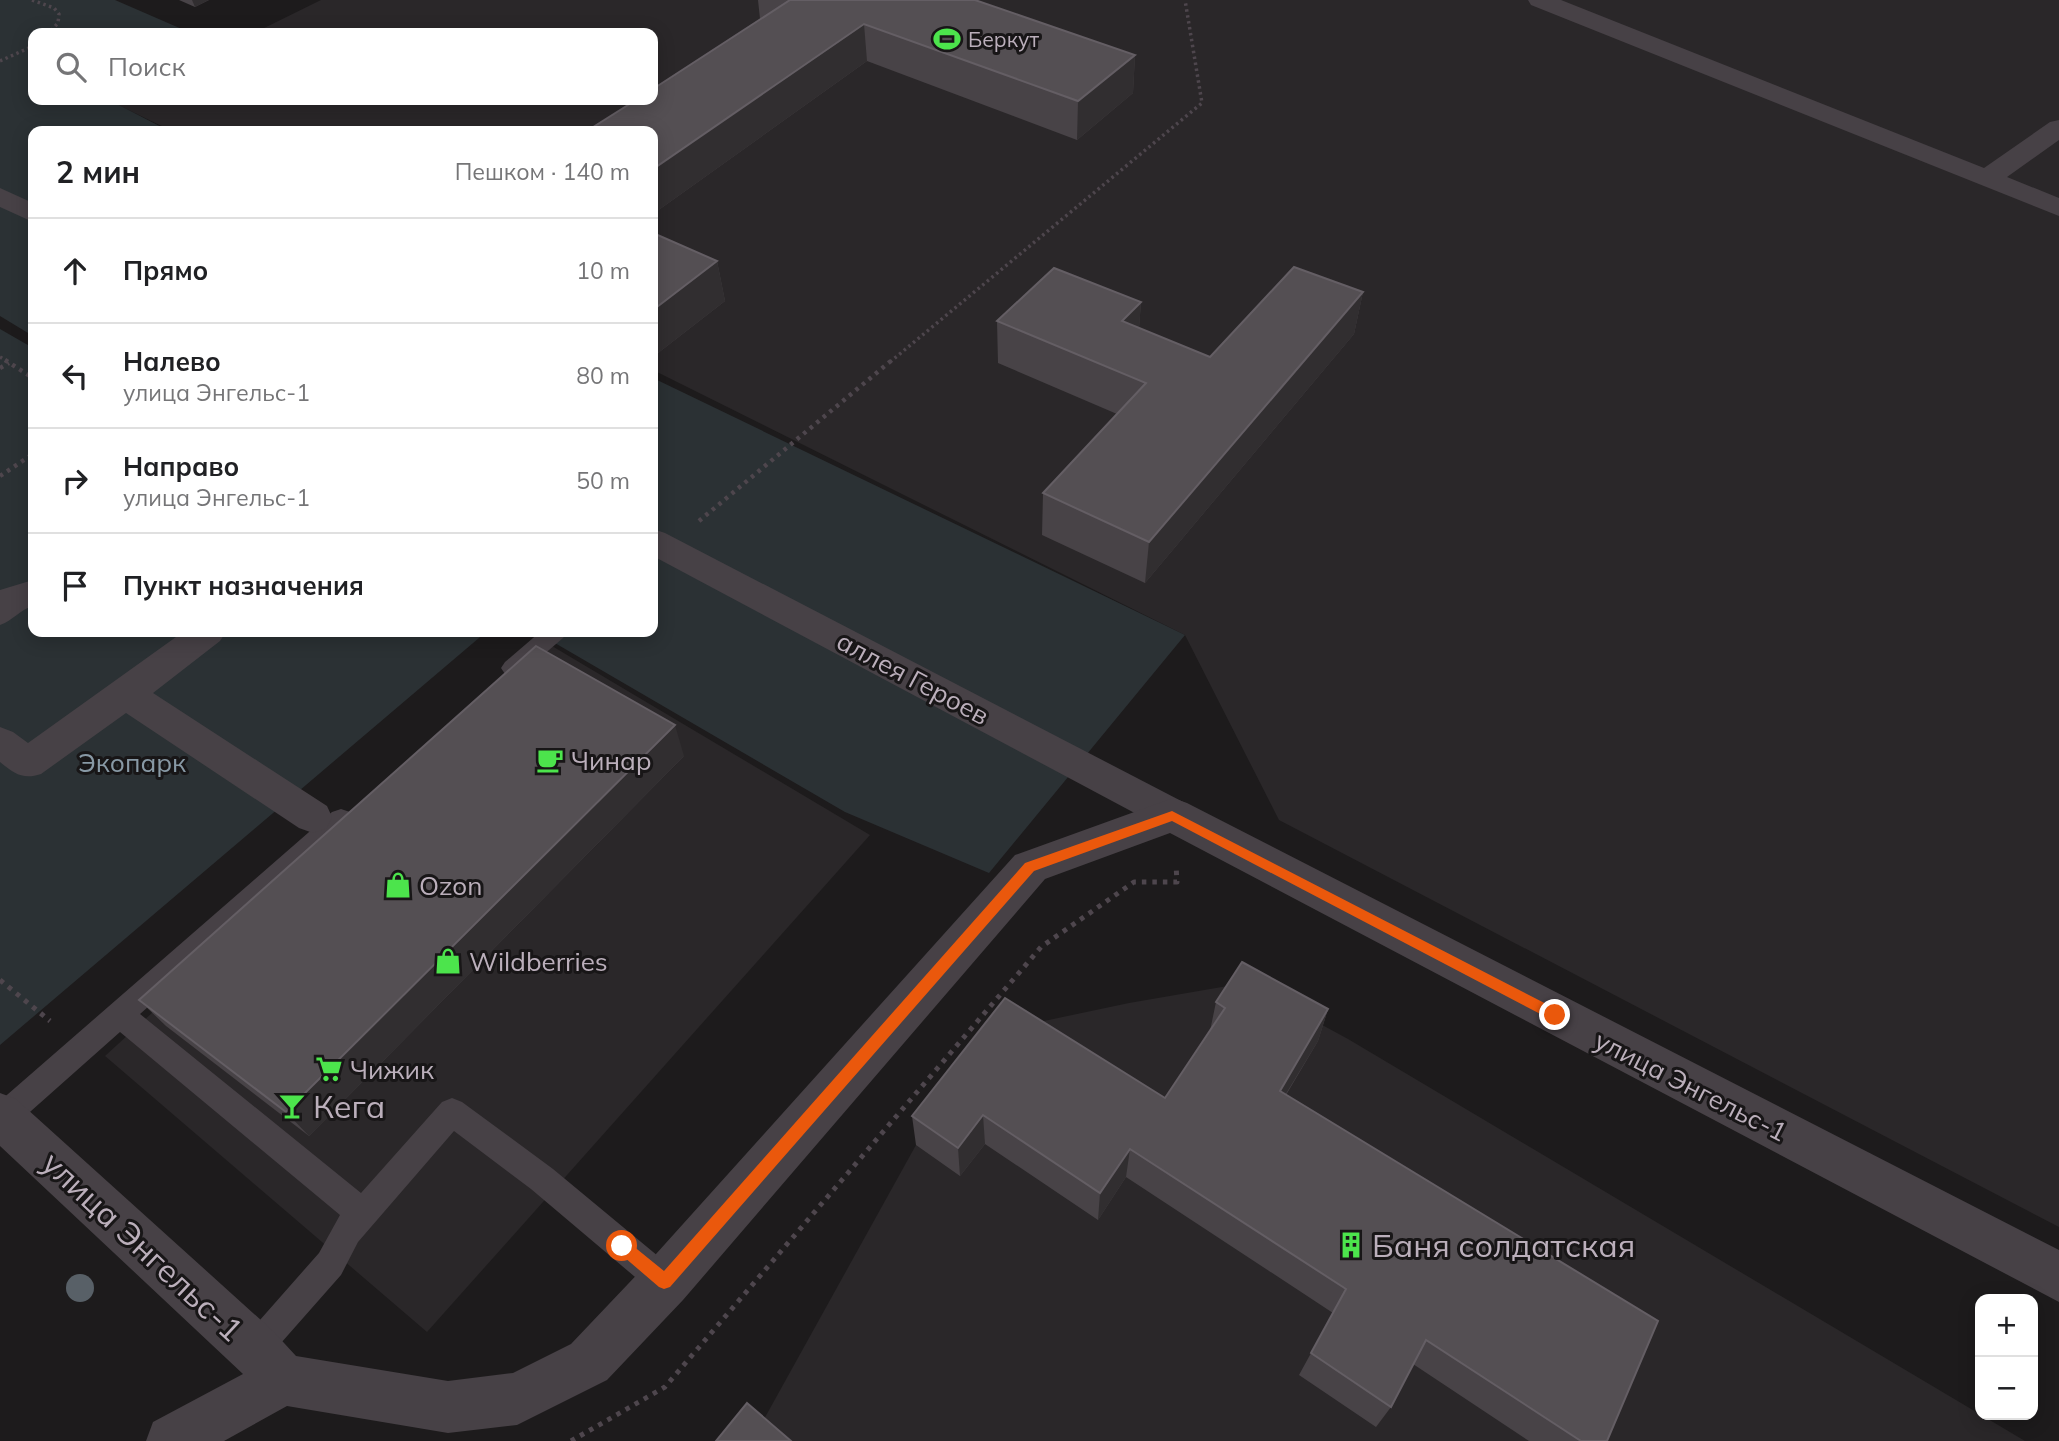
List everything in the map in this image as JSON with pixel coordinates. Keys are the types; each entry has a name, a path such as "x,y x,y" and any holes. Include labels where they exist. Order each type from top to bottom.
{"street":[{"path":"1540,0 2059,208"},
{"path":"1987,178 2059,128"},
{"path":"0,196 28,211"},
{"name":"аллея Героев","path":"658,545 1172,816"},
{"path":"0,742 28,763 201,637"},
{"path":"126,694 313,817"},
{"path":"173,1441 269,1365 449,1406 517,1399 589,1362 664,1282 1030,867 1172,816"},
{"name":"улица Энгельс-1","path":"1172,816 2059,1277"},
{"name":"улица Энгельс-1","path":"1,1116 269,1365"}],"lane":[{"path":"493,686 549,637"},
{"path":"1,1116 359,805"},
{"path":"121,1014 145,1038 363,1213"},
{"path":"269,1365 347,1231 452,1112 542,1180 664,1282"}],"path":[{"path":"32,0 54,8 59,14 58,23 54,28"},
{"path":"690,529 1202,103 1185,0"},
{"path":"0,61 28,48"},
{"path":"0,357 28,375"},
{"path":"0,368 9,363"},
{"path":"0,475 28,457"},
{"path":"571,1441 666,1387 1041,947 1134,883 1177,882 1172,816"},
{"path":"0,980 54,1024"}],"shaded area":[{"path":"321,0 2059,0 2059,1227 1279,820 1185,635 658,372 658,126 162,126 118,105 658,105 658,28 264,28"},
{"path":"552,646 870,835 427,1332 105,1056"},
{"path":"1245,983 1348,1039 1975,1411 1975,1420 1990,1420 2025,1441 786,1441 763,1421 916,1145 1006,1029 1129,1003"}],"green space":[{"path":"0,0 115,0 179,28 28,28 28,105 119,105 159,126 28,126 28,333 0,316"},
{"name":"Экопарк","path":"0,329 28,345 28,637 480,637 0,1045"},
{"path":"658,380 1185,635 989,873 845,812 545,637 658,637"}],"building":[{"path":"790,0 975,0 1135,55 1078,101 864,24 658,166 658,126 595,126 628,105 658,105 658,86"},
{"path":"658,235 717,261 658,306"},
{"path":"1294,267 1363,292 1149,542 1043,493 1146,383 997,321 1054,268 1141,302 1122,321 1210,357"},
{"path":"536,646 675,725 286,1112 139,1000"},
{"path":"1242,962 1328,1009 1280,1091 1658,1321 1607,1441 1581,1441 1426,1340 1391,1407 1311,1353 1346,1289 1130,1149 1100,1193 983,1115 958,1148 912,1116 1005,998 1165,1098 1225,1008 1216,1002"},
{"path":"747,1403 791,1441 716,1441"}],"place":[{"name":"Беркут","path":"947,39"},
{"name":"Чинар","path":"550,760"},
{"name":"Ozon","path":"398,885"},
{"name":"Wildberries","path":"448,961"},
{"name":"Чижик","path":"329,1069"},
{"name":"Кега","path":"292,1106"},
{"name":"Баня солдатская","path":"1351,1245"}],"route":[{"path":"622,1246 664,1282 1030,867 1172,816 1555,1015"}]}
